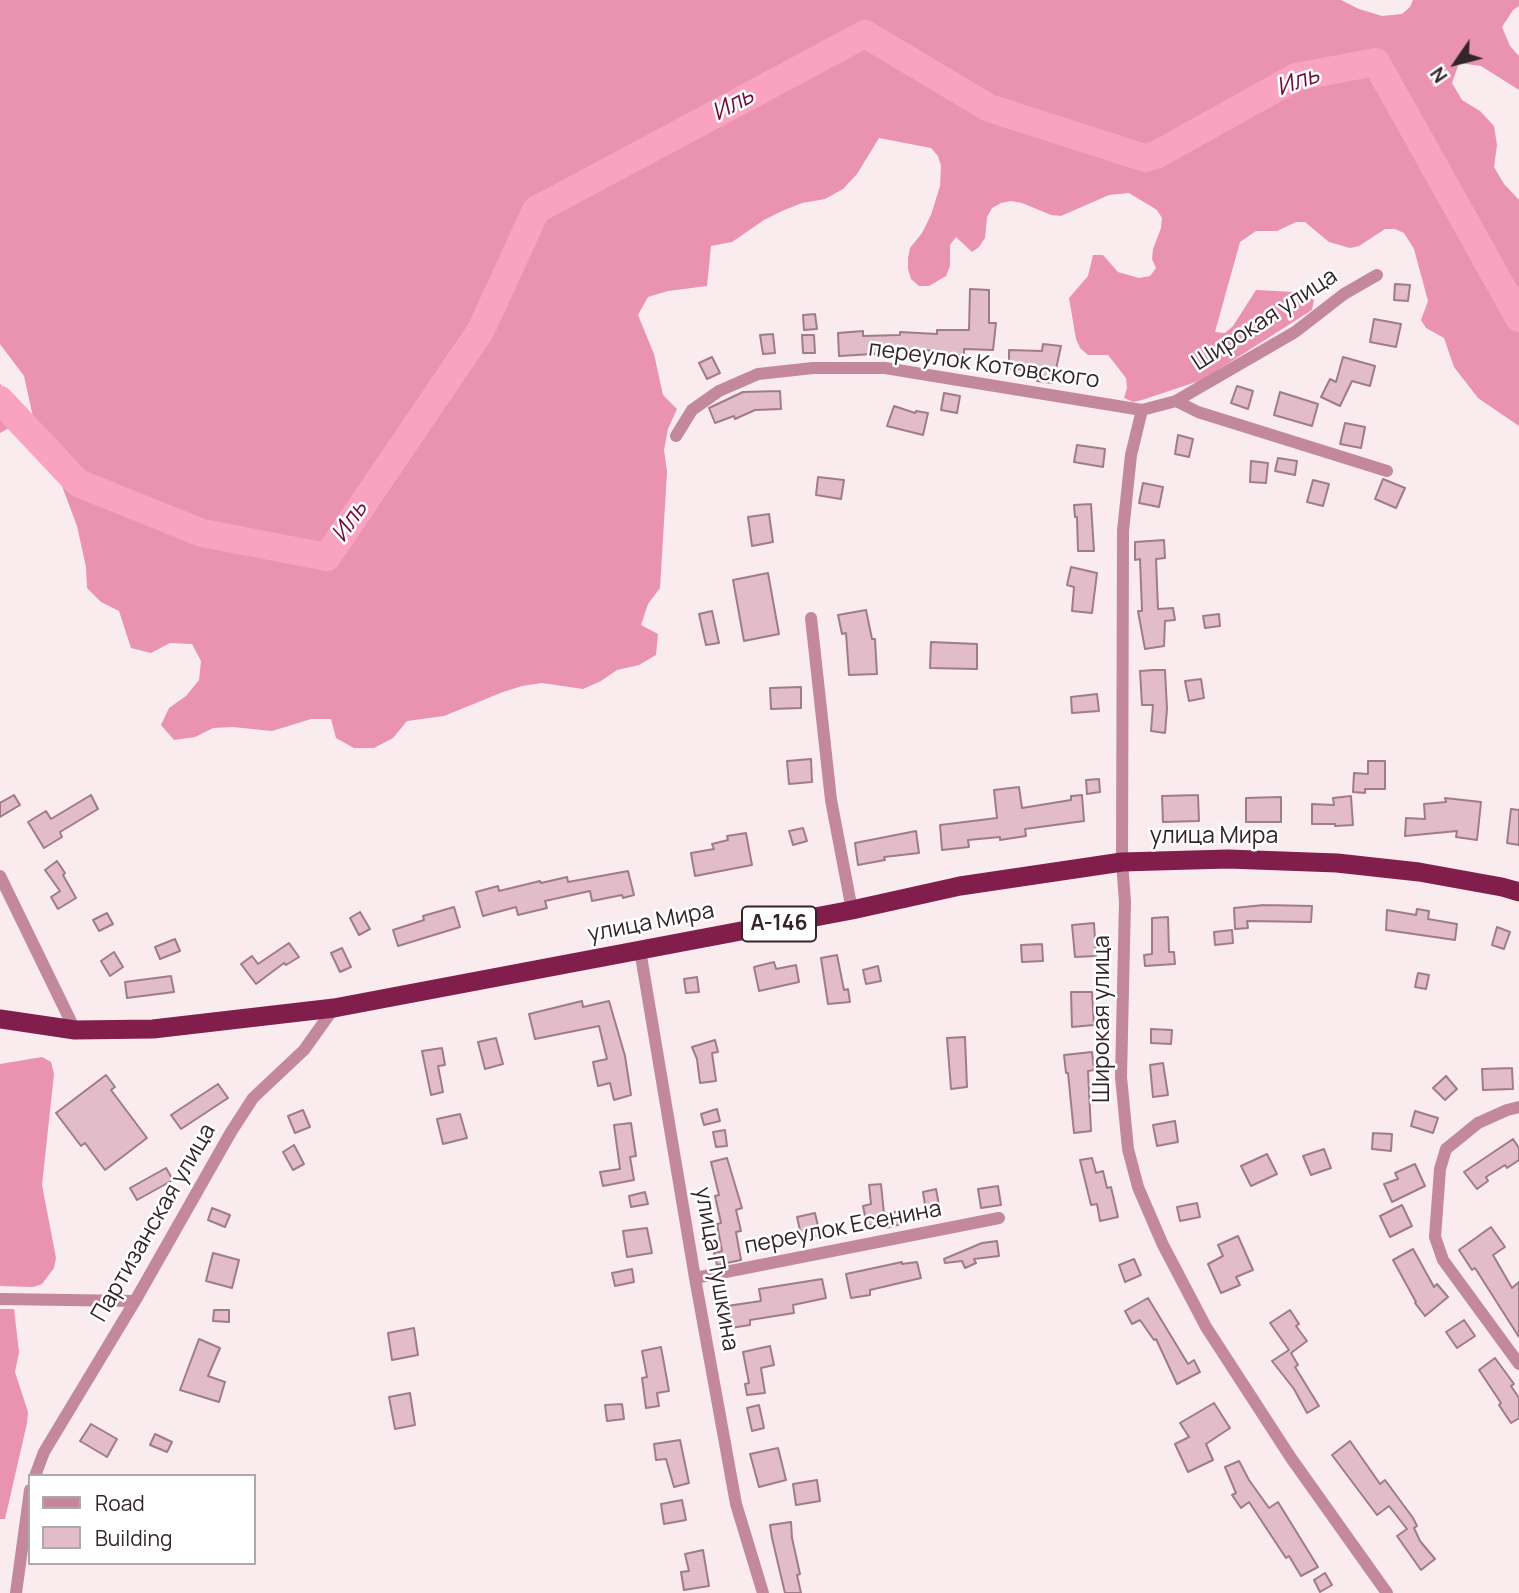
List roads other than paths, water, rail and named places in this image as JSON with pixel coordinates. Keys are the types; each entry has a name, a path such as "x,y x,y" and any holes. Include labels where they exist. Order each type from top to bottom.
{"highway":[{"name":"улица Мира","path":"0,1019 75,1030 153,1029 334,1008 852,910 960,886 1122,862 1228,859 1337,863 1419,872 1519,892"}],"street":[{"name":"Широкая улица","path":"1377,275 1344,293 1295,332 1176,401 1142,410 1131,455 1124,531 1122,862 1125,902 1121,1077 1128,1149 1138,1187 1163,1245 1206,1327 1291,1458 1387,1593"},
{"name":"переулок Котовского","path":"676,436 692,410 719,391 758,374 813,368 885,368 1142,410"},
{"name":"Широкая улица","path":"1176,401 1198,412 1387,471"},
{"path":"811,618 831,800 852,910"},
{"path":"0,876 75,1030"},
{"name":"улица Пушкина","path":"640,950 736,1504 763,1593"},
{"name":"Партизанская улица","path":"36,1474 44,1451 135,1301 231,1132 253,1098 304,1051 334,1008"},
{"path":"1519,1107 1478,1124 1446,1149 1440,1168 1435,1237 1443,1261 1519,1364"},
{"name":"переулок Есенина","path":"695,1278 999,1218"},
{"path":"0,1299 135,1301"},
{"path":"16,1593 28,1505"}],"waterway":[{"name":"Иль","path":"0,400 78,483 202,533 327,557 481,330 536,210 865,34 989,108 1145,158 1156,155 1296,77 1376,62 1519,318"}]}
